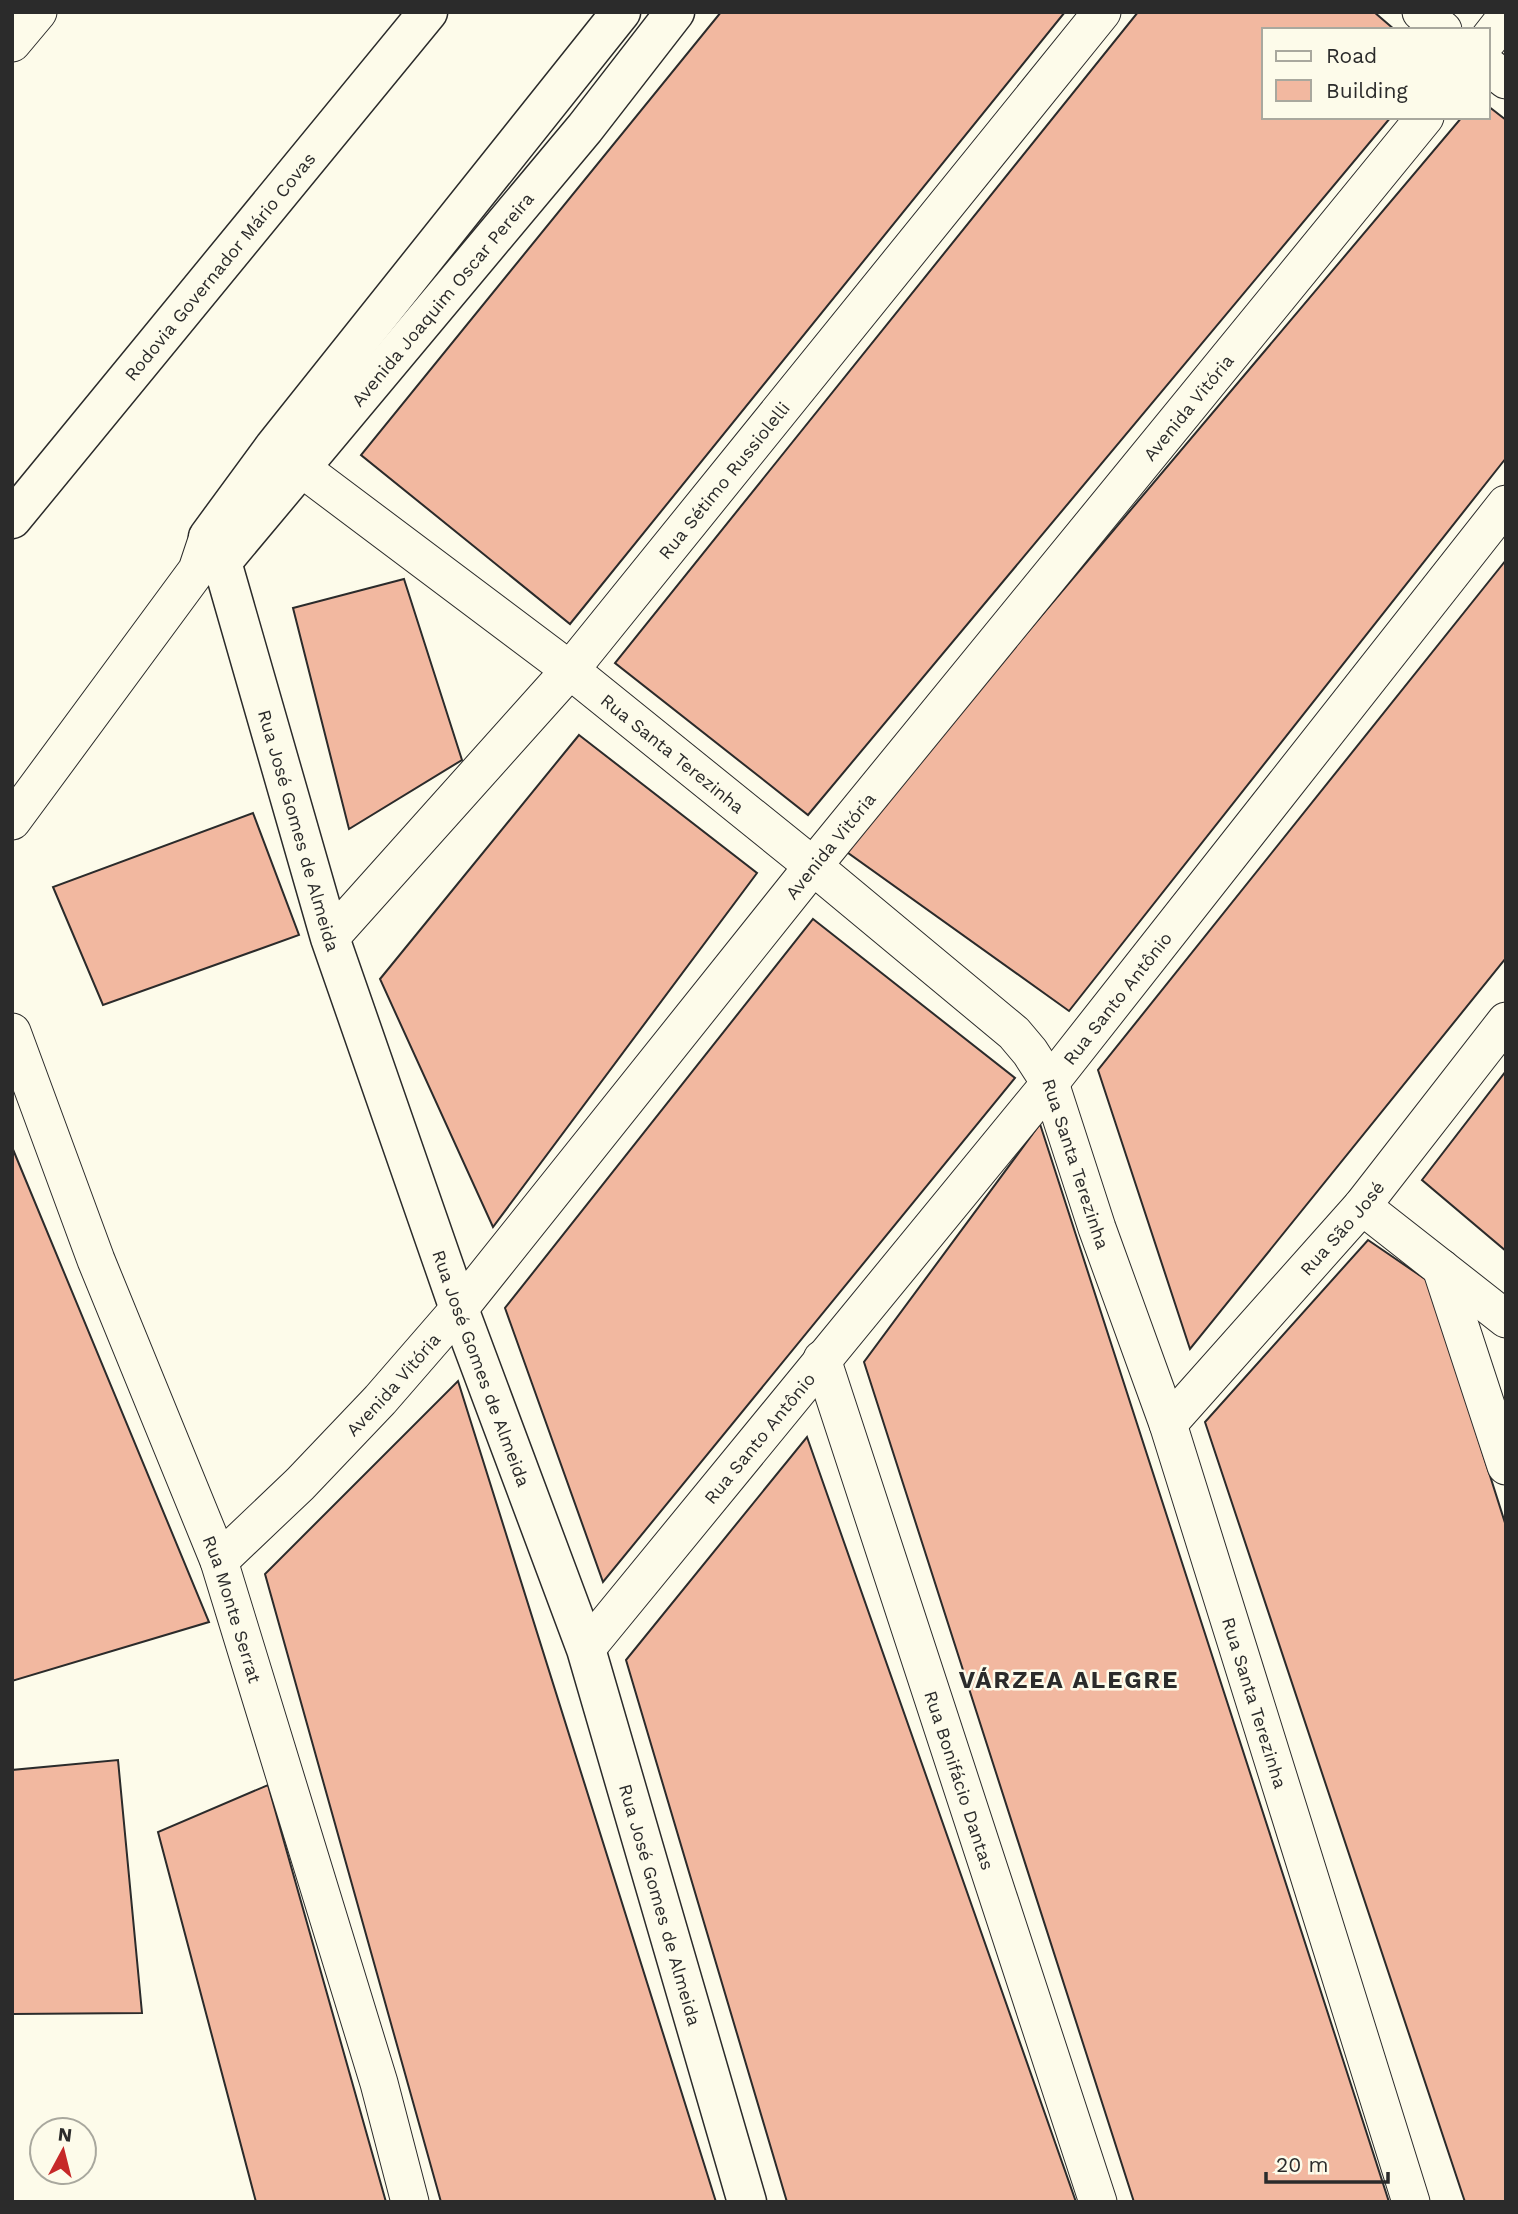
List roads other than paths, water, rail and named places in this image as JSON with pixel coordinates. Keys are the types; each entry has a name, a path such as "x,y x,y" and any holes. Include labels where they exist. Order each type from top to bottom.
{"main road":[{"name":"Rodovia Governador Mário Covas","path":"12,519 428,12"},
{"name":"Avenida Joaquim Oscar Pereira","path":"209,556 287,457 551,101 621,12"},
{"name":"Avenida Joaquim Oscar Pereira","path":"287,457 585,128 675,12"},
{"path":"551,101 585,128"},
{"name":"Rua José Gomes de Almeida","path":"209,556 330,938 460,1308 586,1649 747,2202"}],"street":[{"path":"12,43 38,12"},
{"name":"Rua Sétimo Russiolelli","path":"330,938 570,670 1102,12"},
{"path":"1421,12 1441,28"},
{"path":"1490,37 1506,17"},
{"path":"1490,68 1506,80"},
{"name":"Avenida Vitória","path":"219,1561 309,1475 380,1400 460,1308 813,866 1423,119"},
{"name":"Rua Santa Terezinha","path":"287,457 570,670 813,866 1014,1033 1050,1083 1097,1228 1168,1424 1411,2202"},
{"name":"Rua Santo Antônio","path":"586,1649 1050,1083 1506,504"},
{"name":"Avenida Joaquim Oscar Pereira","path":"12,821 209,556"},
{"name":"Rua São José","path":"1168,1424 1362,1206 1506,1021"},
{"name":"Rua Monte Serrat","path":"12,1032 96,1260 219,1561 379,2083 410,2202"},
{"path":"1362,1206 1506,1319"},
{"path":"1441,1268 1506,1466"},
{"name":"Rua Bonifácio Dantas","path":"822,1359 1098,2202"}],"district":[{"name":"VÁRZEA ALEGRE","path":"1069,1680"}]}
